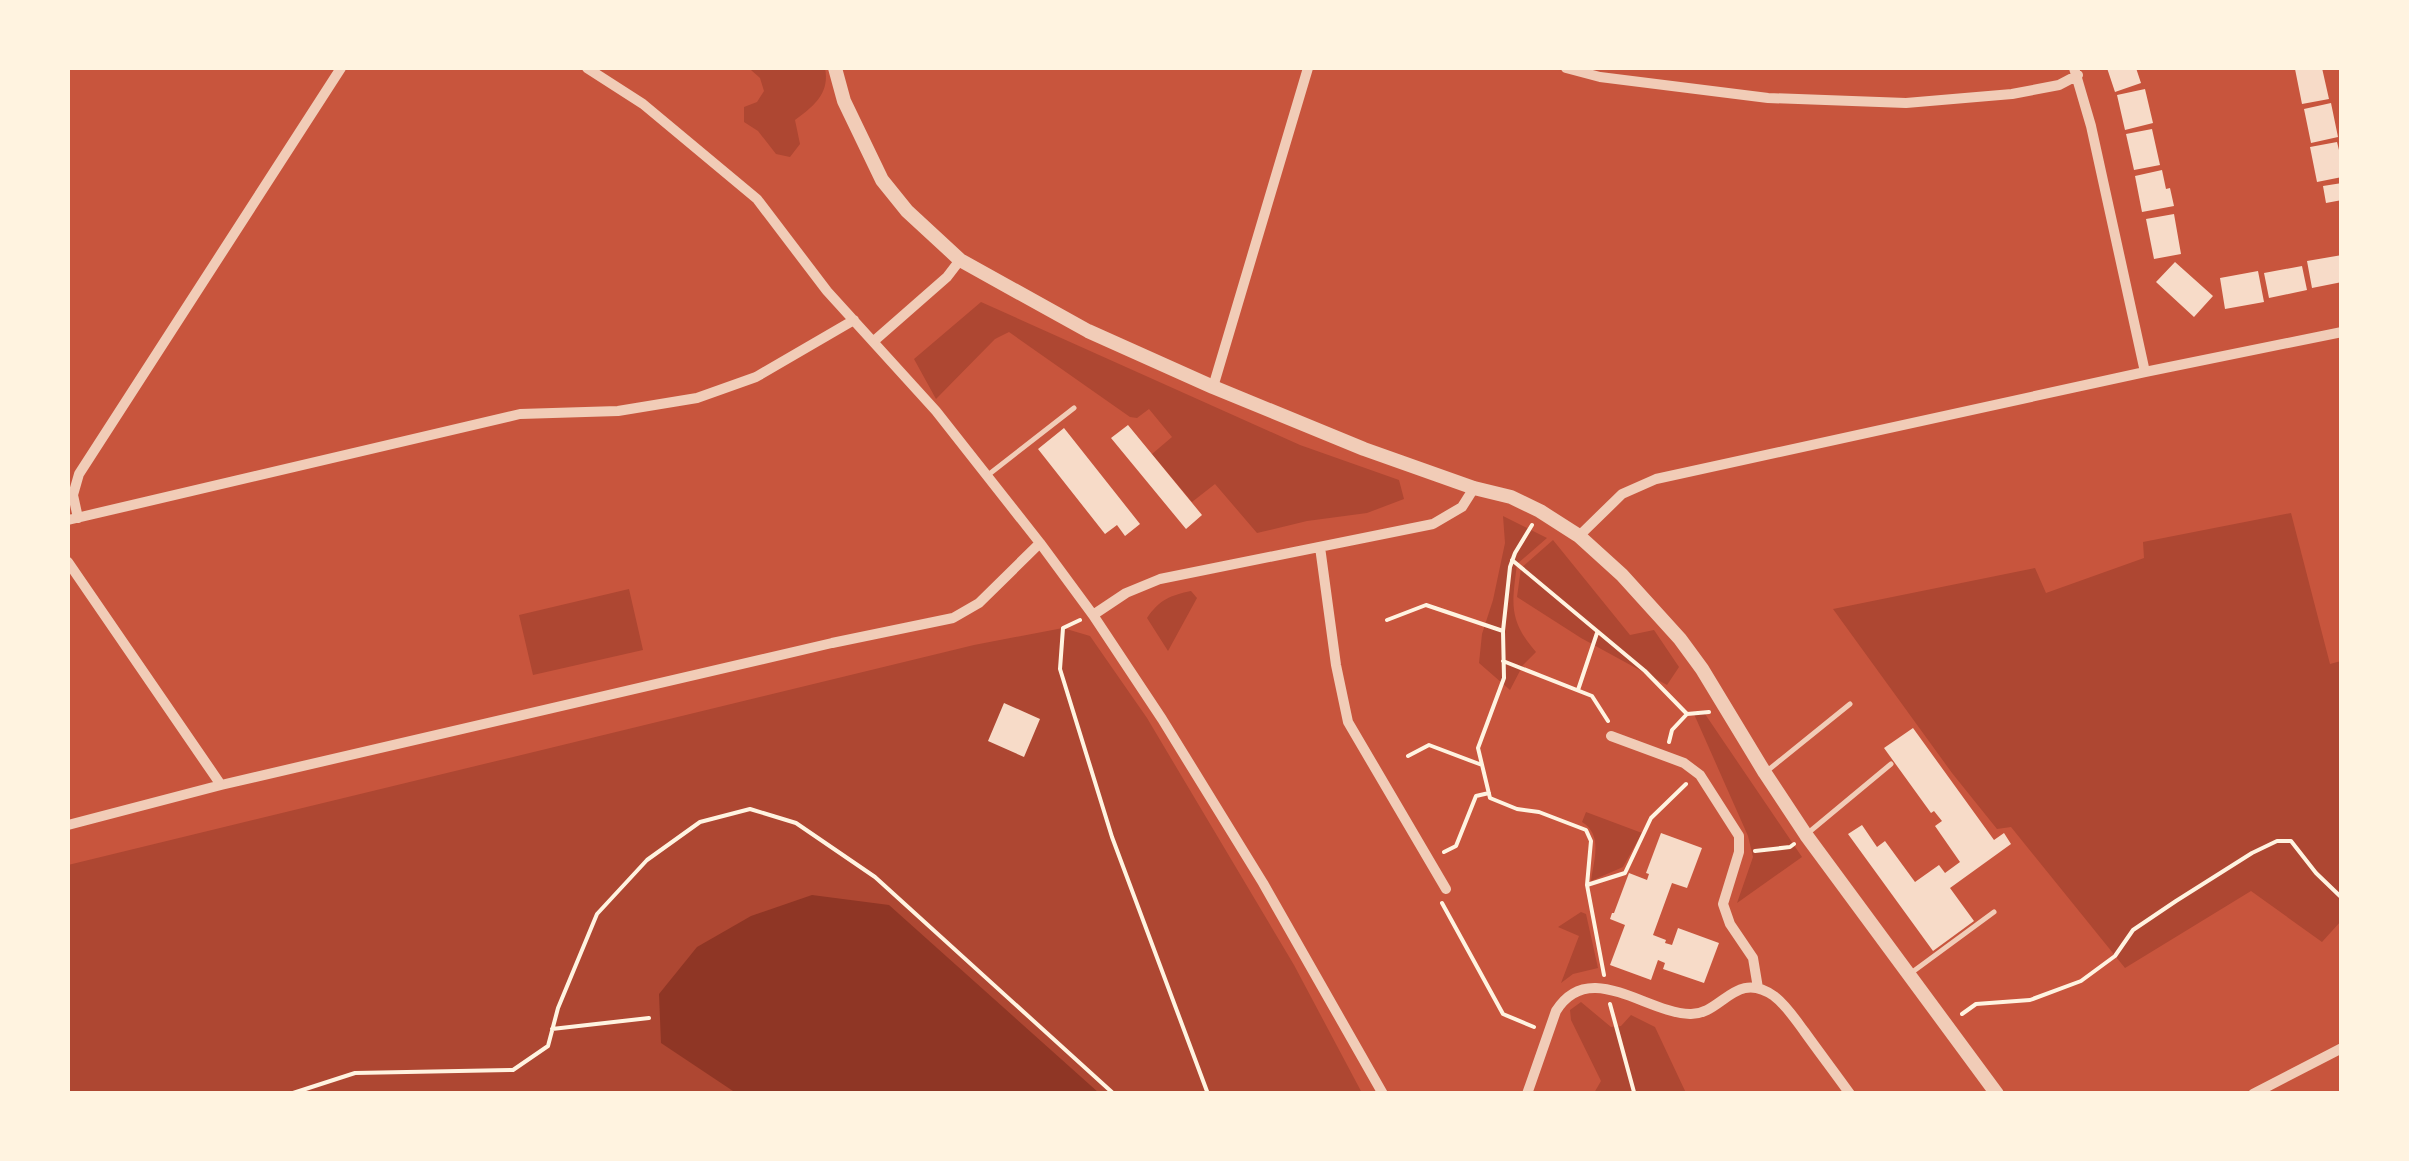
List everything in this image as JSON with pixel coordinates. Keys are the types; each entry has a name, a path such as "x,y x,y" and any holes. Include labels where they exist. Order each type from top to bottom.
{"street":[{"path":"341,68 79,474 72,519 520,414 618,412 697,398 756,377 854,320"},
{"path":"587,68 642,104 757,199 827,291 936,411 988,475 1094,614 1162,718 1264,883 1383,1094"},
{"path":"835,68 844,100 882,180 906,212 960,260 1088,330 1214,387 1364,449 1511,497 1579,536 1622,575 1702,669 1806,835 1997,1094"},
{"path":"1214,387 1308,68"},
{"path":"1566,68 1600,78 1768,98 1906,103 2038,90 2059,84 2076,71 2145,372"},
{"path":"874,341 948,277 960,260"},
{"path":"1579,536 1622,494 1656,480 2342,332"},
{"path":"68,472 88,460"},
{"path":"1094,614 1126,593 1160,579 1433,524 1462,508 1474,488"},
{"path":"68,825 832,642 953,618 979,603 1040,543"},
{"path":"1320,547 1348,722 1446,889"},
{"path":"68,562 221,786"},
{"path":"1611,736 1684,763 1697,773 1739,836 1739,852 1723,904 1730,924 1753,958 1758,988"},
{"path":"1527,1094 1562,1000 1584,989 1606,988 1674,1013 1696,1015 1743,987 1772,994 1786,1008 1850,1094"},
{"path":"2252,1094 2342,1048"}],"lane":[{"path":"988,475 1074,408"},
{"path":"1765,774 1850,704"},
{"path":"1806,835 1891,764"},
{"path":"1908,975 1994,912"}],"path":[{"path":"1540,511 1512,560 1503,631 1504,678 1478,748 1490,798 1586,830 1591,841 1586,885 1606,988 1634,1092 1638,1094"},
{"path":"1512,560 1645,672 1687,714 1705,714 1725,707"},
{"path":"1386,620 1426,605 1503,631"},
{"path":"1094,614 1063,628 1060,669 1112,837 1208,1094"},
{"path":"1578,690 1597,633"},
{"path":"1502,661 1592,696 1607,718 1611,736"},
{"path":"1665,756 1672,730 1687,714"},
{"path":"1408,756 1428,745 1482,765"},
{"path":"1586,885 1625,873 1651,818 1697,773"},
{"path":"1429,860 1456,846 1476,796 1489,793"},
{"path":"290,1094 355,1073 512,1070 548,1046 558,1008 597,914 647,860 700,822 750,809 796,823 875,876 1114,1094"},
{"path":"1739,852 1790,847 1806,835"},
{"path":"1946,1026 1976,1004 2030,1000 2080,981 2115,956 2133,930 2277,841 2291,841 2342,898"},
{"path":"1446,889 1442,902 1503,1014 1548,1033"},
{"path":"552,1029 649,1018"}],"shaded area":[{"path":"752,68 825,68 823,92 795,120 800,144 790,157 776,154 758,131 744,122 744,107 757,102 764,91"},
{"path":"981,302 1300,445 1399,480 1404,499 1367,513 1257,533 1215,484 1192,502 1152,454 1172,437 1149,409 1137,418 1130,417 1009,332 995,339 936,399 914,359"},
{"path":"2291,513 2330,664 2341,661 2341,921 2322,942 2251,891 2125,968 2011,827 1997,829 1833,609 2035,568 2046,593 2144,558 2143,542"},
{"path":"1503,516 1547,538 1517,564 1516,621 1536,652 1523,665 1510,690 1479,663 1482,634 1505,543"},
{"path":"1553,540 1630,635 1654,630 1679,667 1667,685 1517,597 1521,568"},
{"path":"629,589 643,650 533,675 519,615"},
{"path":"1191,591 1197,598 1168,651 1147,618 1166,599"},
{"path":"1063,628 1090,636 1147,718 1294,965 1362,1093 68,1093 68,865 974,645"},
{"path":"1694,714 1705,714 1802,857 1737,903 1753,857 1748,836"},
{"path":"1586,812 1642,833 1623,867 1591,881 1596,848 1593,834 1582,822"},
{"path":"812,895 889,905 1099,1093 736,1093 661,1043 659,994 697,947 751,916"},
{"path":"1581,912 1586,914 1598,968 1573,974 1561,983 1579,936 1558,927"},
{"path":"1581,1002 1611,1027 1621,1026 1631,1015 1655,1027 1686,1093 1594,1093 1601,1081 1571,1020 1570,1010"}],"building":[{"path":"2107,68 2136,68 2141,83 2115,92"},
{"path":"2322,68 2329,99 2302,104 2295,69"},
{"path":"2145,89 2153,123 2125,130 2117,95"},
{"path":"2331,103 2338,137 2311,143 2304,109"},
{"path":"2152,129 2160,165 2134,170 2126,134"},
{"path":"2337,142 2342,177 2317,182 2310,147"},
{"path":"2162,170 2174,206 2142,212 2135,176"},
{"path":"2342,183 2342,200 2326,203 2323,186"},
{"path":"2174,214 2181,254 2154,259 2146,219"},
{"path":"2342,255 2342,282 2312,288 2307,261"},
{"path":"2175,262 2213,296 2194,317 2156,282"},
{"path":"2302,266 2307,290 2269,298 2264,273"},
{"path":"2258,271 2264,302 2225,309 2220,278"},
{"path":"1128,425 1202,515 1186,529 1111,438"},
{"path":"1064,428 1140,524 1125,536 1117,525 1105,534 1038,449"},
{"path":"1004,703 1040,719 1024,757 988,741"},
{"path":"1913,728 1994,840 2004,833 2011,844 1950,888 1974,921 1933,951 1848,834 1862,825 1877,847 1885,841 1915,882 1939,865 1945,873 1960,862 1935,826 1942,821 1934,811 1931,813 1884,748"},
{"path":"1661,833 1702,848 1687,888 1672,883 1653,935 1672,945 1678,928 1719,943 1704,983 1663,969 1665,963 1658,960 1651,980 1610,965 1625,925 1610,919 1612,913 1629,873 1647,880"}]}
